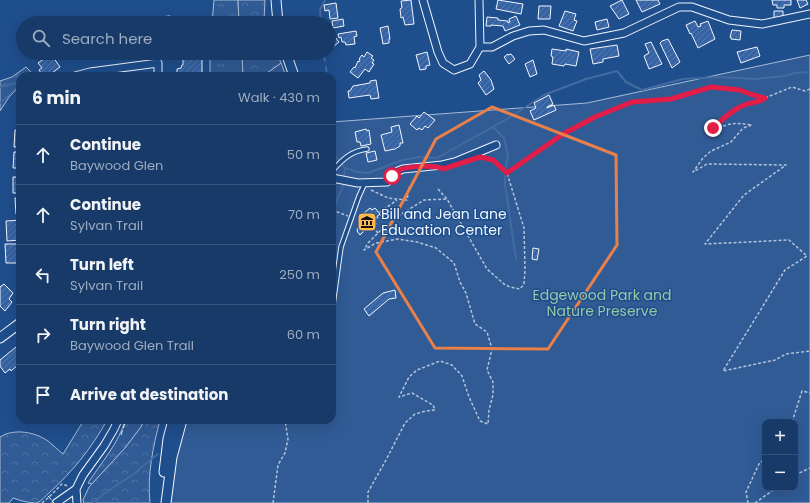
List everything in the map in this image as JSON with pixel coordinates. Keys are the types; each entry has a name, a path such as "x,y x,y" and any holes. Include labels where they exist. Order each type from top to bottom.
{"main road":[{"path":"276,0 277,16"},
{"path":"288,60 293,72"},
{"path":"0,338 16,326"},
{"path":"166,502 164,482 165,466 168,439 172,424"},
{"path":"166,502 173,452 181,424"}],"street":[{"path":"423,0 438,52 443,63 454,70 470,64 480,47 480,0"},
{"path":"480,47 492,47 513,36 529,31 544,30 584,41 591,40 624,33 680,7 692,7 729,20 762,24 810,14"},
{"path":"90,72 158,63 158,72"},
{"path":"336,179 362,184 387,182 398,171 403,169 442,166 496,145"},
{"path":"76,503 76,489 83,475 104,446 116,424"},
{"path":"56,503 76,489"}],"lane":[{"path":"336,166 346,156 356,150 367,149"},
{"path":"336,283 341,246 362,184"}],"path":[{"path":"507,173 563,134 595,117 632,102 671,99 711,87 740,90 765,98"},
{"path":"810,89 805,91 792,87 765,98 762,101 744,105 729,114 713,128 717,129 725,124 738,123 752,125 743,128 731,142 711,151 703,158 693,172 707,164 786,165 744,195 705,244 789,240 807,256 785,270 723,371 775,360 786,354 810,351"},
{"path":"438,189 447,199 487,269 510,287 520,289 524,284 525,270 524,228 507,173 493,160 480,157"},
{"path":"362,184 380,195 397,200 407,200 409,187"},
{"path":"368,503 368,492 405,423 416,414 436,410 433,405 412,393 399,397 409,377 417,370 440,361 452,365 462,376 469,397 480,421 488,424 489,410 493,395 493,382 487,370 492,349 487,332 475,324 466,293 460,282 454,263 436,248 417,242 398,239 376,242 364,250 368,242 378,232 400,215 417,206 424,200 447,199"},
{"path":"378,232 373,227 377,223 374,220 382,214 380,212 397,200"},
{"path":"336,212 346,216"},
{"path":"793,419 802,391 810,393"},
{"path":"273,503 278,465 285,453 288,440 286,424"},
{"path":"748,503 746,492 759,464 762,462"},
{"path":"798,474 810,468"},
{"path":"42,503 62,484 76,489"},
{"path":"755,503 772,491"}],"highlighted area":[{"path":"492,107 616,155 617,245 548,349 435,348 376,252 436,139"}],"green space":[{"path":"214,0 238,0 239,16 213,16"},
{"path":"238,0 265,0 264,16 239,16"},
{"path":"210,60 242,60 243,72 210,72"},
{"path":"242,60 280,60 281,63 268,72 243,72"},
{"path":"281,63 284,72 268,72"},
{"path":"26,67 31,72 19,72"},
{"path":"16,74 16,90 9,97 0,111 0,81"},
{"path":"82,424 105,424 88,450 74,468 42,500 37,503 31,503 13,498 9,503 0,503 0,437 6,434 18,432 31,433 48,441 63,454"},
{"path":"124,424 142,424 125,448 92,484 88,483 119,437"},
{"path":"142,424 159,424 151,461 149,482 150,503 84,503 83,500 89,487 125,448"}],"shaded area":[{"name":"Edgewood Park and Nature Preserve","path":"810,55 810,503 166,503 181,424 336,424 336,122 587,103"}],"building":[{"path":"411,0 414,24 405,25 403,17 401,18 401,1"},
{"path":"498,0 523,4 521,14 496,9"},
{"path":"622,0 629,14 619,19 610,6"},
{"path":"636,0 658,0 660,4 642,12"},
{"path":"772,0 791,0 791,5 784,5 784,8 777,8 777,5 773,5"},
{"path":"797,0 806,0 808,4 800,8"},
{"path":"336,3 338,18 336,18 336,16 330,16 329,10 325,11 324,5"},
{"path":"539,6 551,6 550,19 538,19"},
{"path":"565,11 576,14 574,20 577,21 573,31 559,26"},
{"path":"774,11 783,11 783,19 774,19"},
{"path":"516,16 520,25 505,31 503,26 486,26 487,17 498,18 498,20 508,21 508,23 510,22 509,19"},
{"path":"343,19 344,26 336,27 336,20"},
{"path":"607,19 609,27 597,30 595,22"},
{"path":"695,21 698,27 701,26 700,24 708,21 715,39 698,48 686,25"},
{"path":"388,26 390,39 389,43 383,44 380,28"},
{"path":"732,30 741,31 740,40 731,39 730,37"},
{"path":"356,31 357,36 354,37 355,44 346,45 345,42 342,42 341,37 339,38 338,34"},
{"path":"668,39 680,62 672,68 660,43"},
{"path":"651,42 662,64 649,69 644,56 649,53 645,44"},
{"path":"617,45 619,56 603,59 603,62 593,64 590,49"},
{"path":"757,47 760,56 741,63 737,52"},
{"path":"552,49 566,51 566,49 579,52 576,66 552,64"},
{"path":"367,52 373,56 371,58 374,60 372,63 374,64 369,72 365,69 358,78 350,72 354,67 355,68 362,55 364,57"},
{"path":"427,52 430,65 426,66 426,69 420,70 416,55"},
{"path":"511,54 515,59 509,64 504,57"},
{"path":"42,60 55,60 60,67 53,72 40,72 39,70 42,68 38,63"},
{"path":"183,60 202,60 202,72 177,72 177,69 181,68 183,65"},
{"path":"533,60 537,74 530,77 525,64"},
{"path":"484,71 491,80 494,89 486,95 478,83 481,80 479,75"},
{"path":"376,80 379,98 371,99 370,95 349,98 348,91 350,91 353,86 370,83 370,81"},
{"path":"549,95 553,104 547,108 554,105 556,110 534,120 530,111 536,108 534,103"},
{"path":"424,112 435,120 428,128 425,126 422,130 419,128 417,130 410,124 417,116 419,118"},
{"path":"399,125 403,143 400,143 400,146 395,149 385,151 381,135 392,132 391,127"},
{"path":"366,129 367,131 369,130 371,144 361,146 360,142 357,142 355,132"},
{"path":"15,130 16,147 14,147"},
{"path":"375,151 377,160 368,162 366,153"},
{"path":"14,152 16,152 16,168 13,168"},
{"path":"13,177 16,177 16,193 13,193"},
{"name":"Bill and Jean Lane Education Center","path":"370,208 372,210 375,208 380,214 372,221 375,223 371,227 369,225 364,229 360,235 357,231 364,213"},
{"path":"16,220 16,240 7,241 6,221"},
{"path":"5,244 16,244 16,263 6,263"},
{"path":"533,248 539,249 537,260 532,259"},
{"path":"4,284 13,293 9,299 12,302 5,311 0,306 0,287"},
{"path":"395,290 396,298 389,299 369,316 364,309 383,293"},
{"path":"16,347 16,367 11,371 10,369 5,373 0,366 0,360"}],"waterway":[{"path":"320,16 320,10 325,0"},
{"path":"326,67 327,72"},
{"path":"345,168 368,173 403,160 419,157 437,158 507,119 544,95 586,79 617,71 626,82 642,90 683,79 719,77 755,79 810,72"},
{"path":"0,87 16,83"},
{"path":"0,103 16,89"},
{"path":"493,127 504,138 508,155 506,167"},
{"path":"336,157 345,168 343,186 336,203"},
{"path":"505,176 516,259"},
{"path":"94,503 102,495 138,471 158,454"}],"fence":[{"path":"121,435 125,424"},
{"path":"48,496 54,503"}],"place":[{"name":"Bill and Jean Lane Education Center","path":"367,222"}],"route":[{"path":"392,176 398,171 412,167 439,166 443,169 480,157 486,157 493,160 507,173 563,134 595,117 632,102 671,99 711,87 740,90 765,98 762,101 744,105 729,114 713,128"}]}
